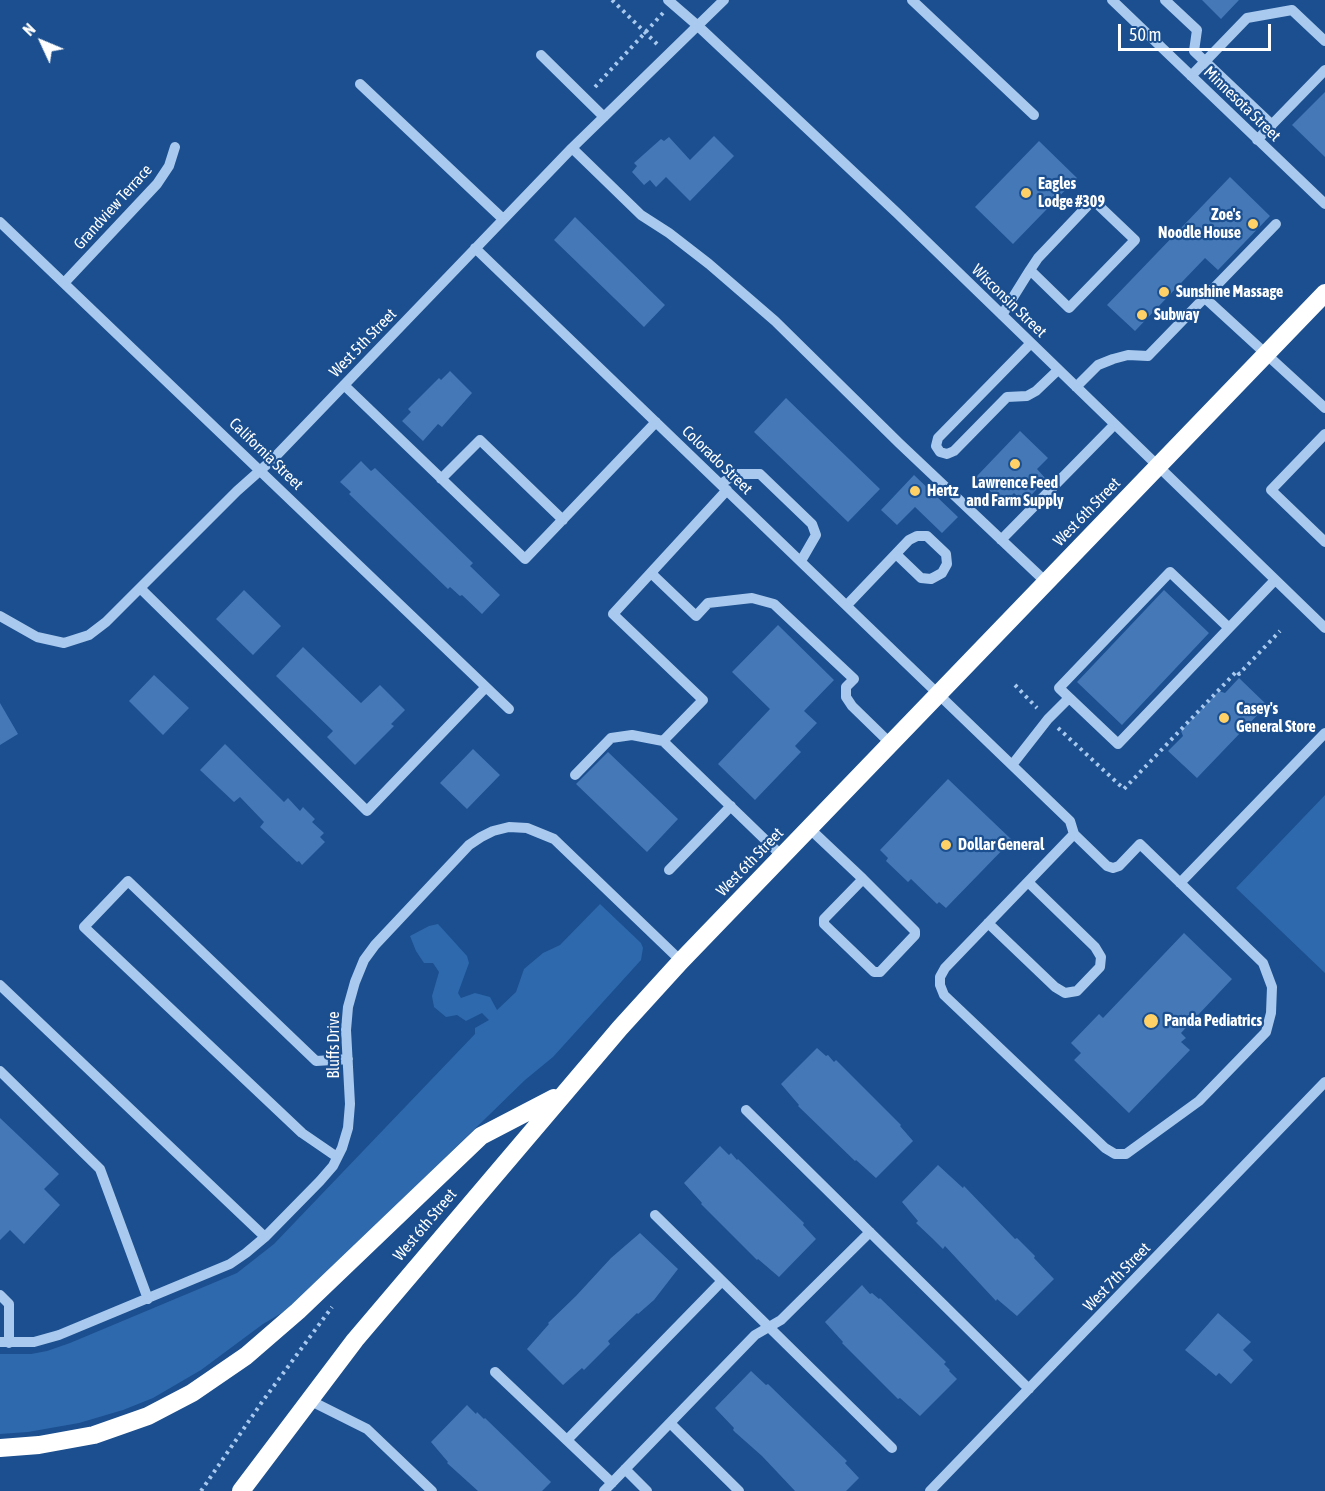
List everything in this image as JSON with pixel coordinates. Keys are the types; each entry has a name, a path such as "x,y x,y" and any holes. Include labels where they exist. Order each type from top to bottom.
{"highway":[{"name":"West 6th Street","path":"241,1491 309,1400 406,1278 563,1093 681,961 1325,293"},
{"path":"0,1448 39,1445 94,1435 148,1416 192,1393 246,1356 298,1311 481,1136 563,1093"}],"street":[{"name":"West 5th Street","path":"0,616 37,637 64,643 89,635 106,622 344,385 572,148 724,0"},
{"path":"912,0 1034,116"},
{"name":"Minnesota Street","path":"1112,0 1325,204"},
{"path":"1165,0 1197,30 1194,51 1272,125"},
{"name":"Wisconsin Street","path":"670,2 897,213 1325,628"},
{"path":"1191,76 1247,18 1292,10 1325,41"},
{"path":"542,55 604,117"},
{"path":"1257,140 1325,70"},
{"path":"360,84 503,219"},
{"name":"Grandview Terrace","path":"65,282 157,184 169,166 176,147"},
{"path":"572,148 641,215 701,258 775,321 899,443 1046,582"},
{"path":"1002,315 1030,270 1038,258 1093,200 1135,240 1069,308 1030,270"},
{"name":"California Street","path":"0,222 509,709"},
{"path":"1076,387 1098,365 1128,355 1148,356 1276,224"},
{"name":"Colorado Street","path":"475,248 1070,821 1074,834 1107,866 1113,868 1119,866 1140,844 1180,883"},
{"path":"1205,298 1325,408"},
{"path":"1031,343 938,438 936,446 940,452 947,454 954,451 1006,397 1027,396 1036,391 1058,369"},
{"path":"344,385 525,559 657,422"},
{"path":"1001,540 1114,425"},
{"path":"1325,434 1271,490 1325,542"},
{"path":"441,479 480,440 563,520"},
{"path":"663,741 703,700 613,614 735,474 760,474 815,529 816,535 801,561"},
{"path":"847,605 909,540 917,536 927,536 946,554 947,564 942,573 931,579 921,578 896,554"},
{"path":"1229,628 1170,572 1059,688 1118,744 1275,580"},
{"path":"651,573 696,616 708,603 752,598 774,604 854,679 846,687 846,697 852,706 891,744"},
{"path":"140,588 367,811 486,687"},
{"path":"1316,619 1325,610"},
{"path":"1012,765 1048,719 1069,698"},
{"path":"1074,834 945,968 940,976 940,985 944,995 1105,1148 1115,1154 1126,1154 1199,1101 1266,1032 1271,1013 1272,987 1263,963 1180,883 1325,733"},
{"path":"576,775 611,738 632,735 663,741 783,856"},
{"path":"669,870 731,806"},
{"name":"Bluffs Drive","path":"4,1343 34,1341 59,1335 230,1264 264,1237 320,1180 333,1166 348,1128 350,1104 346,1030 348,1007 364,960 375,945 469,845 493,831 509,827 526,828 554,839 681,961"},
{"path":"809,828 863,879 915,931 915,935 880,972 874,972 824,924 824,919 863,879"},
{"path":"337,1157 302,1134 84,927 128,881 316,1061 348,1059"},
{"path":"988,923 1055,987 1065,993 1077,991 1100,967 1101,957 1095,947 1028,882"},
{"path":"0,985 264,1237"},
{"path":"0,1071 100,1169 148,1299"},
{"name":"West 7th Street","path":"930,1491 1325,1082"},
{"path":"746,1110 1029,1389"},
{"path":"655,1215 892,1448"},
{"path":"495,1372 567,1440 608,1487 755,1335 781,1320 870,1232"},
{"path":"567,1440 722,1281"},
{"path":"0,1295 9,1304 4,1343"},
{"path":"309,1400 367,1429 432,1491"},
{"path":"670,1423 739,1491"},
{"path":"625,1469 647,1491"}],"path":[{"path":"612,0 670,54"},
{"path":"585,99 670,2"},
{"path":"201,1491 262,1402 333,1306"}],"shaded area":[{"path":"1325,795 1325,973 1236,888"},
{"path":"600,904 641,943 643,948 641,960 553,1057 525,1080 285,1311 263,1324 201,1370 153,1398 79,1423 28,1432 0,1434 0,1354 31,1354 47,1351 237,1273 274,1244 475,1034 475,1028 489,1020 482,1013 466,1021 457,1015 446,1017 434,1007 432,996 439,972 433,963 424,963 410,936 438,924 467,956 469,963 458,993 461,998 475,993 490,997 497,1010 516,992 524,969 543,953 560,945"}],"building":[{"path":"1202,0 1239,0 1221,19"},
{"path":"1325,92 1325,157 1292,125"},
{"path":"714,136 734,156 690,201 666,177 656,187 650,180 644,185 632,172 637,166 634,163 661,139 664,141 669,137 690,160"},
{"name":"Eagles Lodge #309","path":"1039,141 1077,178 1013,244 975,207"},
{"path":"1230,177 1270,216 1218,270 1205,258 1135,331 1107,305"},
{"path":"575,217 665,305 644,327 554,240"},
{"path":"450,371 472,393 442,427 438,424 423,441 402,421 411,412 408,409 439,378 441,380"},
{"path":"786,398 880,489 848,522 754,432"},
{"name":"Lawrence Feed and Farm Supply","path":"1020,431 1048,458 1037,469 1046,479 1024,503 1014,493 1003,504 976,477"},
{"path":"361,461 371,471 375,468 473,563 470,566 500,595 482,614 462,595 460,596 450,587 448,589 349,494 351,492 340,482"},
{"name":"Hertz","path":"914,475 958,517 942,533 915,507 897,525 881,510"},
{"path":"244,590 281,626 253,655 216,619"},
{"path":"1164,590 1209,633 1122,725 1077,682"},
{"path":"778,625 834,680 804,711 817,723 795,746 801,752 755,800 718,764 770,709 732,672"},
{"path":"303,647 361,703 380,685 405,710 391,724 394,726 355,765 327,737 333,731 276,676"},
{"path":"154,675 189,708 163,735 129,701"},
{"name":"Casey's General Store","path":"1239,678 1267,705 1197,778 1168,751 1183,736 1181,731 1219,691 1225,693"},
{"path":"0,703 18,734 0,745"},
{"path":"225,744 284,802 288,798 300,811 303,807 315,819 312,822 324,833 320,837 325,842 302,865 260,827 264,822 240,797 234,802 200,770"},
{"path":"473,749 500,775 467,809 440,783"},
{"path":"608,752 678,819 647,852 576,784"},
{"name":"Dollar General","path":"948,779 1012,840 946,908 939,902 937,904 911,879 908,882 886,861 888,858 880,850"},
{"name":"Panda Pediatrics","path":"1184,933 1232,979 1181,1033 1186,1038 1181,1042 1190,1050 1129,1113 1074,1060 1081,1053 1071,1043 1099,1014 1103,1018"},
{"path":"817,1048 834,1062 836,1060 901,1125 913,1141 876,1178 798,1106 781,1084"},
{"path":"0,1118 59,1174 44,1189 60,1205 24,1244 10,1230 0,1240"},
{"path":"720,1146 729,1155 731,1153 738,1159 804,1223 803,1225 816,1239 779,1277 757,1260 701,1204 684,1183"},
{"path":"938,1165 963,1188 964,1186 1015,1239 1017,1238 1054,1279 1017,1316 997,1299 996,1301 945,1246 943,1249 916,1223 918,1221 902,1202"},
{"path":"640,1233 678,1269 654,1300 608,1341 610,1344 584,1370 582,1368 563,1385 527,1349 548,1323 611,1258"},
{"path":"862,1285 870,1294 880,1298 946,1362 944,1364 957,1379 920,1416 900,1398 898,1399 842,1343 825,1322"},
{"path":"1218,1313 1251,1342 1243,1350 1253,1360 1231,1384 1219,1373 1216,1376 1185,1350"},
{"path":"751,1371 766,1385 768,1384 847,1461 845,1463 859,1478 846,1491 795,1491 762,1456 733,1430 734,1428 715,1408"},
{"path":"467,1405 476,1414 477,1412 485,1418 551,1482 542,1491 478,1491 447,1463 431,1442"}],"place":[{"name":"Eagles Lodge #309","path":"1026,193"},
{"name":"Zoe's Noodle House","path":"1253,224"},
{"name":"Sunshine Massage","path":"1164,292"},
{"name":"Subway","path":"1142,315"},
{"name":"Lawrence Feed and Farm Supply","path":"1015,464"},
{"name":"Hertz","path":"915,491"},
{"name":"Casey's General Store","path":"1224,718"},
{"name":"Dollar General","path":"946,845"},
{"name":"Panda Pediatrics","path":"1151,1021"}]}
